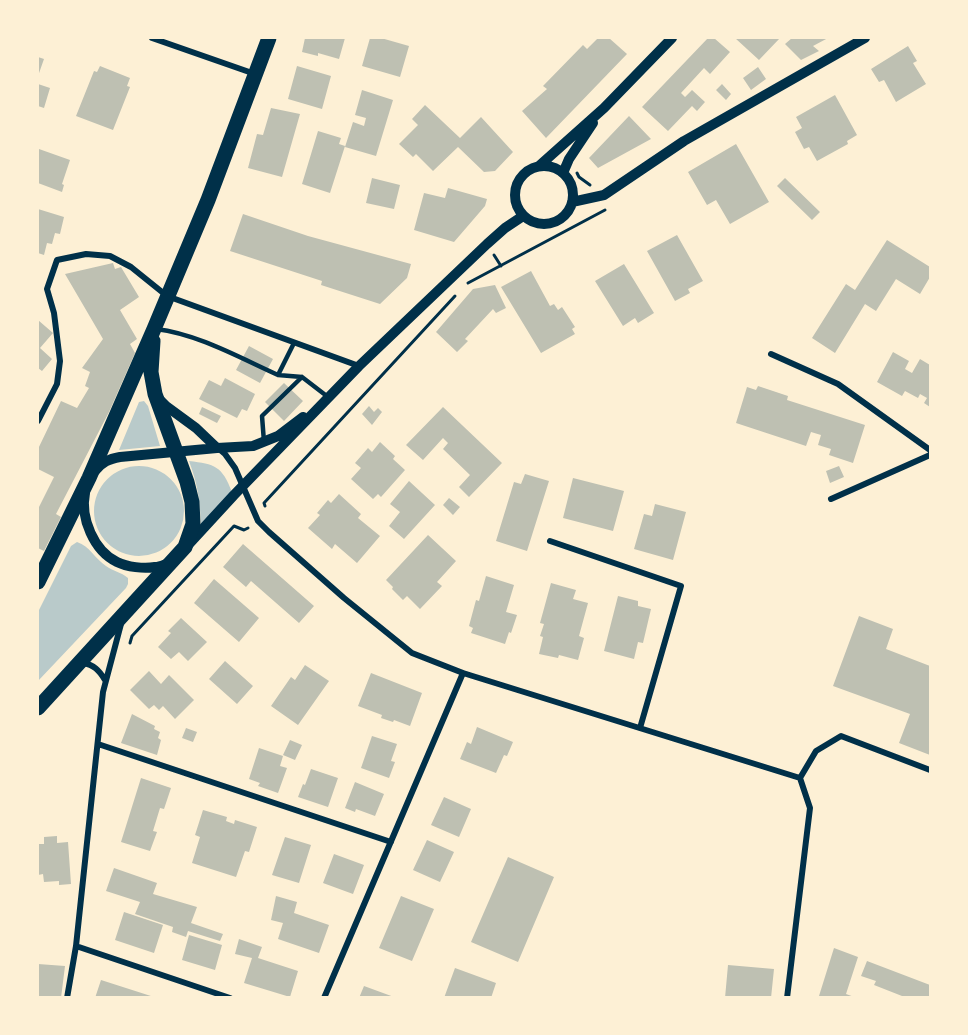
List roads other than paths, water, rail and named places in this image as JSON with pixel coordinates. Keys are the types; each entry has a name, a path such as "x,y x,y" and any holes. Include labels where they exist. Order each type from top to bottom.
{"main road":[{"path":"38,582 89,478 154,329 208,200 269,38"},
{"path":"38,708 186,547 192,524 192,502 155,394 151,372 154,329"}],"street":[{"path":"152,38 256,74"},
{"path":"539,165 604,108 672,38"},
{"path":"573,202 604,195 684,141 865,38"},
{"path":"563,173 568,159 604,108"},
{"path":"539,165 548,165 563,173 572,186 573,202 561,219 542,224 532,222 523,216 514,200 514,190 523,174 539,165"},
{"path":"186,547 359,366 487,244 523,216"},
{"path":"38,421 57,384 60,361 54,313 47,289 57,260 86,254 110,256 131,267 167,297 359,366"},
{"path":"771,354 838,384 930,450"},
{"path":"155,394 166,406 196,428 225,454 235,468 258,521 344,598 412,653 463,673 800,778"},
{"path":"171,562 156,567 137,567 118,562 101,550 91,534 85,513 84,496 89,478 100,465 110,459 253,446 278,436 298,420 316,410"},
{"path":"831,499 930,455"},
{"path":"550,541 681,586 640,728"},
{"path":"67,998 76,946 105,680 125,612"},
{"path":"79,662 99,670 105,680"},
{"path":"324,998 463,673"},
{"path":"787,998 810,808 800,778 816,751 841,736 930,770"},
{"path":"98,744 392,842"},
{"path":"76,946 226,997"}],"lane":[{"path":"154,329 171,331 189,337 278,375 302,377 328,397"},
{"path":"278,375 294,343"},
{"path":"264,443 262,416 302,377"}]}
